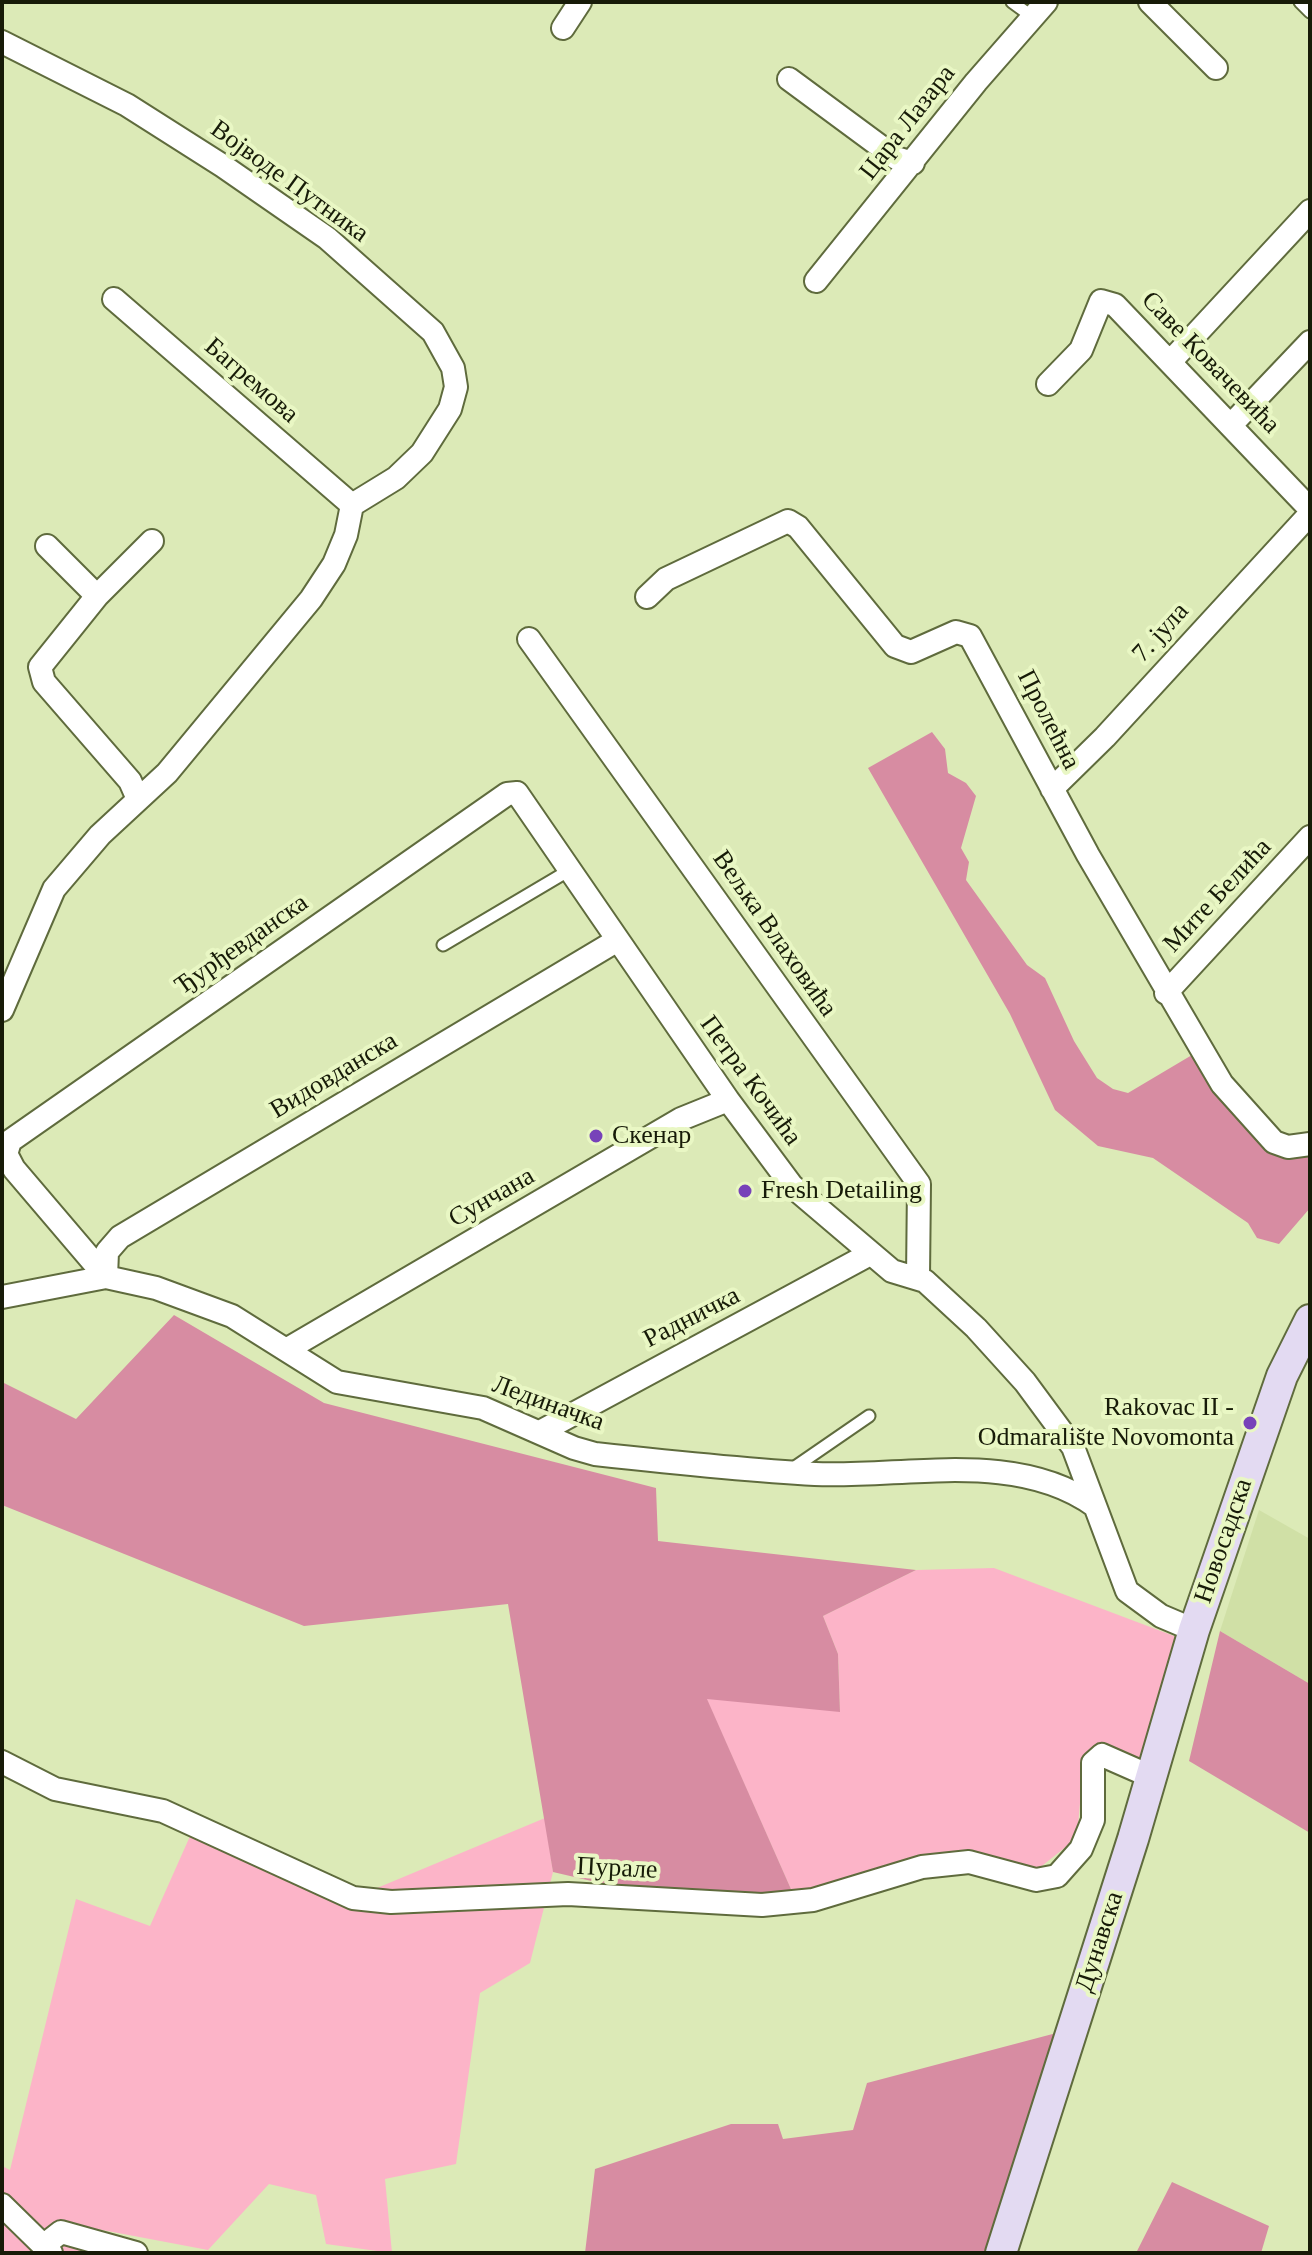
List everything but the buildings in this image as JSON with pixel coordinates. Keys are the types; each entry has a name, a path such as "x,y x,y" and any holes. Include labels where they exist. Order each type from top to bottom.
{"main road":[{"name":"Новосадска","path":"1194,1630 1277,1388 1310,1320"},
{"name":"Дунавска","path":"1001,2253 1152,1777 1194,1630"}],"street":[{"path":"563,28 580,2"},
{"path":"1150,2 1216,68"},
{"name":"Цара Лазара","path":"816,281 976,82 1040,10"},
{"name":"Војводе Путника","path":"2,42 127,105 223,166 327,238 433,332 453,368 456,387 450,409 422,453 396,478 352,505"},
{"path":"789,79 896,158 913,163"},
{"path":"1170,362 1310,211"},
{"name":"Багремова","path":"114,299 352,505"},
{"name":"Саве Ковачевића","path":"1048,384 1081,350 1101,301 1122,309 1310,512"},
{"path":"1231,425 1310,342"},
{"path":"2,1010 54,889 100,835 167,773 311,599 334,564 346,535 352,505"},
{"name":"7. јула","path":"1052,789 1105,737 1310,512"},
{"name":"Пролећна","path":"647,597 666,579 778,523 793,523 895,646 911,652 920,650 956,632 975,640 1052,789 1166,993 1222,1084 1260,1129 1281,1145 1310,1144"},
{"path":"138,799 130,781 44,682 40,667 97,596 152,541"},
{"path":"47,546 97,596"},
{"name":"Вељка Влаховића","path":"529,639 599,732 919,1184 918,1277"},
{"name":"Петра Кочића","path":"517,793 616,941 792,1186 870,1254 899,1275 918,1277 976,1328 1042,1404 1073,1447 1127,1591 1161,1616 1194,1630"},
{"name":"Ђурђевданска","path":"4,1148 507,794 517,793"},
{"name":"Мите Белића","path":"1166,993 1310,837"},
{"name":"Видовданска","path":"106,1277 107,1252 120,1237 616,941"},
{"name":"Сунчана","path":"286,1350 681,1119 728,1100"},
{"path":"4,1148 14,1169 106,1277"},
{"name":"Радничка","path":"540,1432 870,1254"},
{"name":"Лединачка","path":"2,1297 106,1277 156,1288 232,1316 337,1382 483,1408 595,1454 788,1471 969,1471 1061,1485 1095,1506"},
{"name":"Пурале","path":"2,1762 55,1789 163,1811 353,1898 391,1902 568,1894 762,1905 813,1900 922,1867 969,1862 1036,1880 1057,1876 1081,1849 1093,1820 1093,1763 1102,1755 1152,1777"},
{"path":"2,2205 47,2249 61,2232 136,2253"}],"lane":[{"path":"1012,2 1040,10"},
{"path":"1300,2 1310,12"},
{"path":"443,945 568,871"},
{"path":"788,1471 869,1416"}],"shaded area":[{"path":"932,732 945,749 948,773 966,783 976,796 961,848 969,862 966,880 1027,965 1045,978 1074,1041 1097,1078 1113,1089 1128,1093 1192,1055 1209,1082 1275,1154 1292,1156 1310,1149 1310,1208 1279,1244 1257,1238 1248,1223 1153,1158 1098,1146 1055,1110 1010,1014 868,768"},
{"path":"174,1315 324,1403 656,1488 658,1541 916,1570 823,1616 838,1654 840,1712 707,1699 794,1896 630,1890 553,1872 508,1604 304,1626 2,1505 2,1382 76,1419"},
{"path":"1259,1510 1310,1539 1310,1684 1220,1631"},
{"path":"994,1568 1182,1639 1138,1780 1084,1756 1077,1838 1033,1873 951,1855 794,1896 706,1698 840,1711 838,1654 823,1616 916,1570"},
{"path":"1220,1631 1310,1684 1310,1833 1189,1761"},
{"path":"545,1818 553,1872 530,1963 480,1993 456,2164 385,2179 392,2253 326,2244 316,2195 269,2184 208,2250 97,2229 92,2253 2,2253 2,2166 10,2170 76,1899 150,1926 195,1825 353,1898"},
{"path":"1064,2031 986,2253 585,2253 595,2169 731,2124 778,2124 783,2139 853,2130 867,2083"},
{"path":"1172,2182 1269,2226 1261,2253 1136,2253"}],"place":[{"name":"Скенар","path":"596,1136"},
{"name":"Fresh Detailing","path":"745,1191"},
{"name":"Rakovac II - Odmaralište Novomonta","path":"1250,1423"}]}
